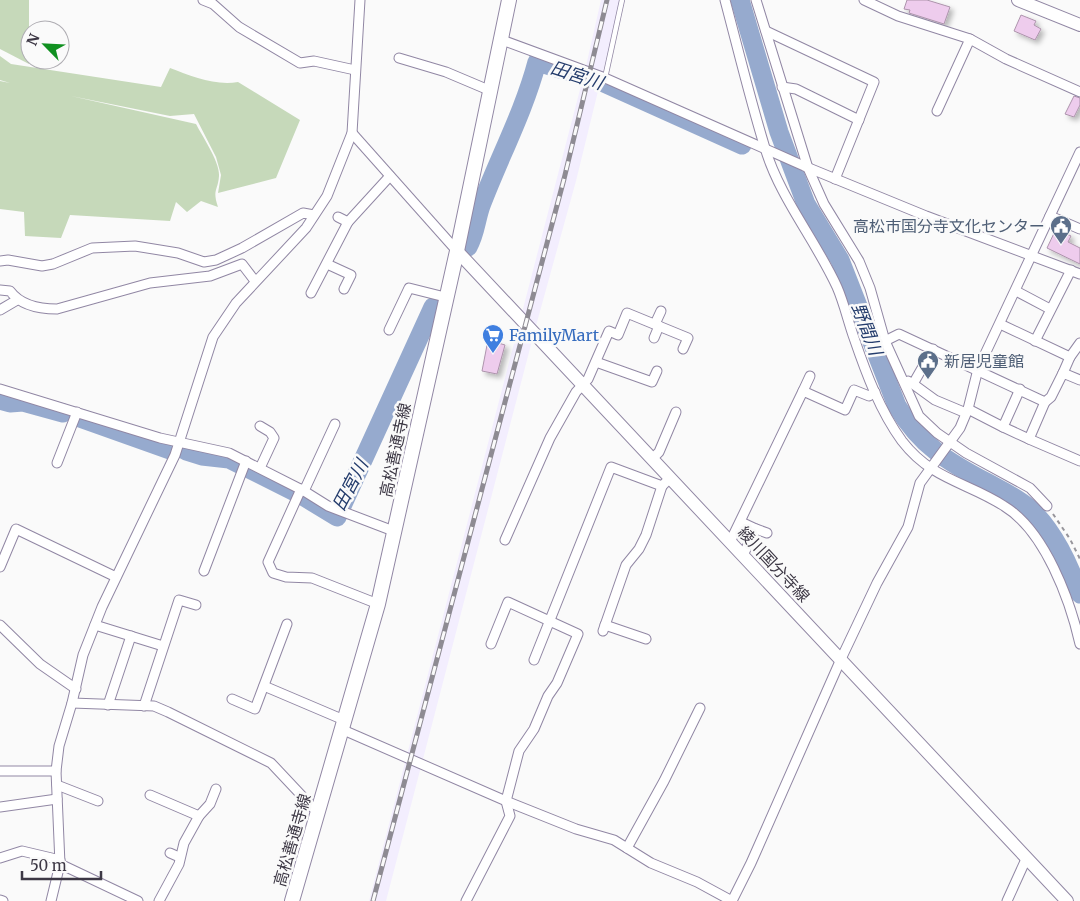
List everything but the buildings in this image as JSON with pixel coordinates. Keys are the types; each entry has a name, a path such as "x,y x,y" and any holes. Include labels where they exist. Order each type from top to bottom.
{"main road":[{"name":"高松善通寺線","path":"292,901 378,604 396,532 510,0"},
{"path":"1018,0 1080,25"},
{"name":"綾川国分寺線","path":"457,251 652,459 666,482 743,555 1067,901"}],"street":[{"path":"203,0 212,4 239,27 300,63 314,61 355,70"},
{"path":"51,901 60,862 56,772 59,746 76,689 83,655 116,577 180,443 213,337 236,303 306,228 327,196 349,146 352,133 360,0"},
{"path":"725,0 767,150 793,209 838,288 854,339 887,417 903,442 931,468 1005,506 1026,525 1048,558 1073,612 1080,644"},
{"path":"756,0 806,167 824,204 859,261 870,288 886,341 919,416 950,444 1030,488 1047,506"},
{"path":"864,0 898,16 970,40 1006,59 1080,92"},
{"path":"766,31 874,82 835,179"},
{"path":"502,40 605,78 835,179 1032,257 1046,260 1076,272 1053,308 1050,309 1036,341"},
{"path":"937,111 970,40"},
{"path":"399,58 446,72 491,91"},
{"path":"782,87 796,89 859,120"},
{"path":"352,133 457,251"},
{"path":"264,686 343,725 506,800 576,829 614,840 651,863 697,882 732,901 751,863 841,659 877,584 908,527 920,482 950,444 967,411 978,369 1080,152"},
{"path":"312,293 348,222 390,176"},
{"path":"0,261 8,260 42,266 53,264 92,248 135,246 178,253 204,262 216,260 242,248 303,213 314,215"},
{"path":"1050,216 1080,229"},
{"path":"338,217 348,222"},
{"path":"0,290 10,291 16,300 42,309 57,310 150,283 210,276 242,264 255,281"},
{"path":"327,264 351,275 344,289"},
{"path":"389,330 409,288 445,297"},
{"path":"1016,291 1050,309"},
{"path":"0,310 16,300"},
{"path":"654,338 661,311"},
{"path":"505,540 550,438 576,392 588,379 609,331 618,335 627,313 688,338 683,349"},
{"path":"1000,324 1070,357"},
{"path":"886,341 899,334 978,369 1045,402"},
{"path":"1029,439 1045,402 1051,397 1070,357 1080,343"},
{"path":"913,384 933,349"},
{"path":"596,362 652,382 657,371"},
{"path":"1063,373 1080,380"},
{"path":"730,542 810,376"},
{"path":"902,378 936,400 967,411 1080,461"},
{"path":"1003,427 1020,389"},
{"path":"0,390 180,443 229,452 300,492 340,511 396,532"},
{"path":"803,391 845,410 854,390 869,396 875,392"},
{"path":"57,463 77,412"},
{"path":"652,459 658,452 676,412"},
{"path":"335,424 300,492 268,562 273,573 312,578 378,604"},
{"path":"260,426 270,432 274,438 260,468"},
{"path":"204,571 246,461"},
{"path":"534,660 611,467 666,482 646,535 639,549 626,565 604,628 646,639"},
{"path":"741,522 767,533"},
{"path":"743,555 756,529"},
{"path":"0,565 16,530 116,577"},
{"path":"144,706 179,600 196,605"},
{"path":"466,901 510,816 506,800 519,751 534,729 548,696 557,683 578,634 508,602 491,644"},
{"path":"232,699 255,709 287,624"},
{"path":"0,625 40,664 76,689"},
{"path":"95,625 164,646"},
{"path":"108,705 131,636"},
{"path":"72,703 154,706 168,712 271,763 318,813"},
{"path":"627,848 664,781 700,708"},
{"path":"0,771 56,772"},
{"path":"57,785 98,801"},
{"path":"159,901 179,864 179,857 184,843 199,816 210,804 216,789"},
{"path":"150,796 199,816"},
{"path":"0,807 57,800"},
{"path":"0,858 22,852 60,862 138,901"},
{"path":"170,853 179,857"},
{"path":"1007,901 1027,857"}],"lane":[{"path":"605,78 622,0"}],"path":[{"path":"1047,506 1070,538 1080,559"}],"shaded area":[{"path":"601,0 620,0 601,80 598,82 600,83 576,181 534,333 386,901 369,901 583,78 587,79 587,76 584,75"}],"green space":[{"path":"0,0 29,0 29,20 20,20 20,59 0,49"},
{"path":"0,56 11,64 20,65 20,70 50,70 161,87 170,68 195,77 221,83 238,82 300,120 276,178 218,193 221,175 216,157 194,114 170,116 71,96 196,124 219,170 215,193 218,207 201,201 187,212 176,202 170,221 70,215 61,238 25,236 24,212 0,209 0,81 10,83 0,80"}],"waterway":[{"name":"野間川","path":"740,0 779,132 806,204 840,260 897,406 916,432 936,452 960,468 1015,498 1039,518 1060,549 1080,594"},
{"name":"田宮川","path":"468,247 482,203 519,116 537,62 602,82 742,145"},
{"name":"田宮川","path":"186,451 202,456 229,459 301,495 337,517 433,307"},
{"name":"田宮川","path":"0,400 10,403 23,402 63,413"},
{"name":"田宮川","path":"80,418 170,450"}],"railway":[{"path":"373,901 564,179 607,0"}],"place":[{"name":"高松市国分寺文化センター","path":"1061,245"},
{"name":"FamilyMart","path":"493,354"},
{"name":"新居児童館","path":"928,380"}]}
